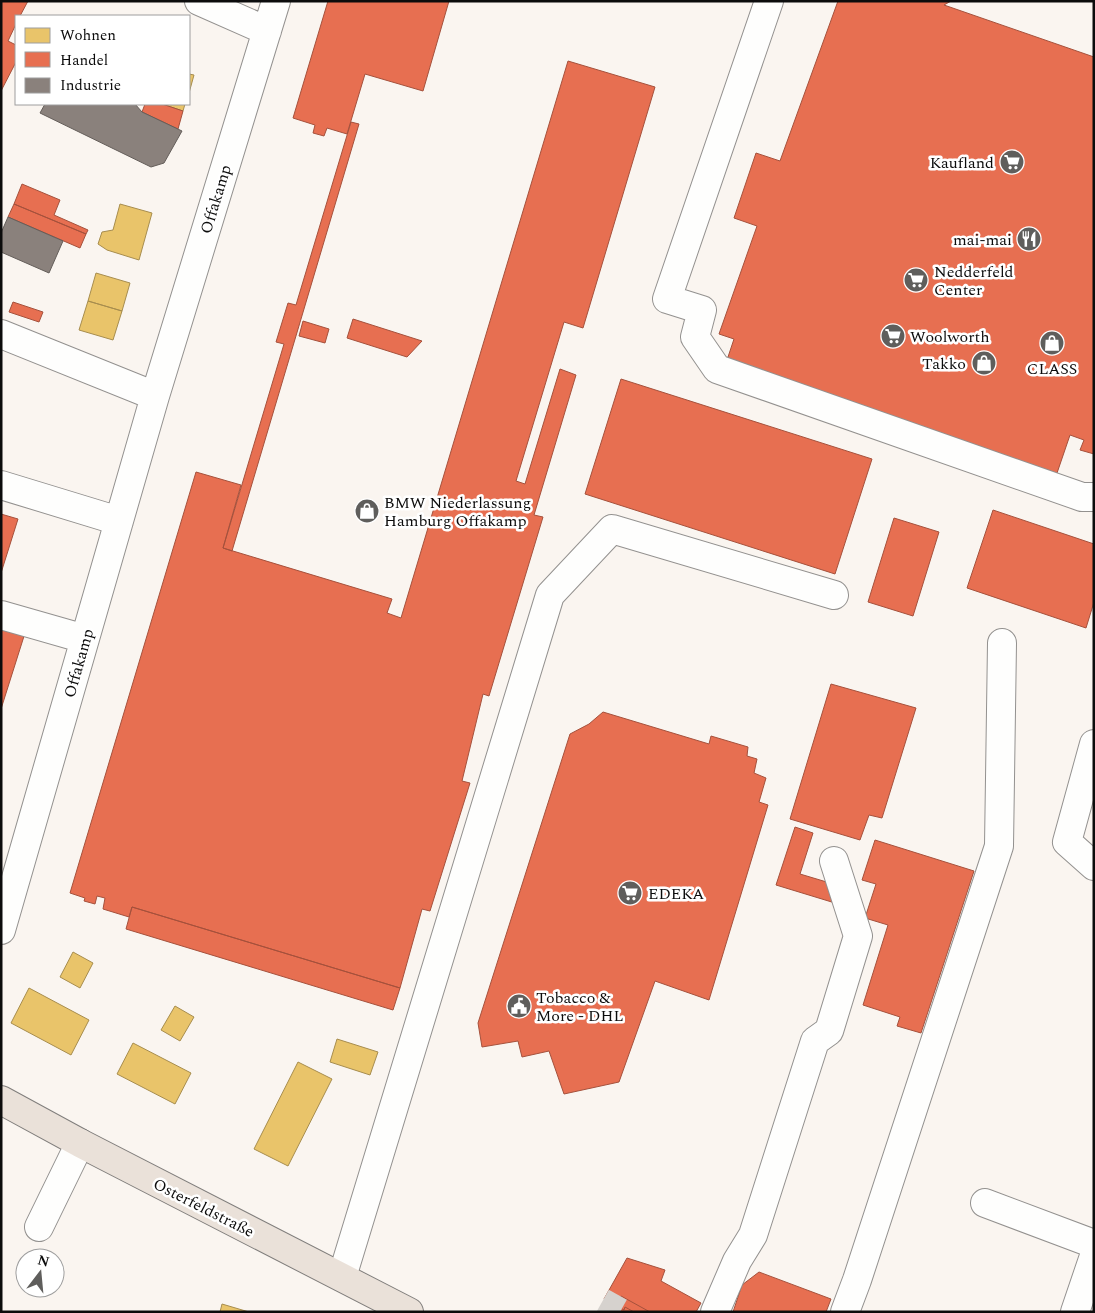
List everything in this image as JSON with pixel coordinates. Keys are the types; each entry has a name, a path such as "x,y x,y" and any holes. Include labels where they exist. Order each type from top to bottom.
{"main road":[{"name":"Osterfeldstraße","path":"1,1100 80,1143 342,1277 375,1304 409,1312"}],"street":[{"path":"199,1 266,31"},
{"name":"Offakamp","path":"1,930 154,396 276,1"},
{"path":"769,1 667,299 702,310 695,337 717,369 1082,497 1094,497"},
{"path":"1,334 154,396"},
{"path":"1,485 119,521"},
{"path":"342,1277 550,595 612,529 834,595"},
{"path":"1,615 85,639"},
{"path":"845,1312 999,846 1002,643"},
{"path":"1094,744 1067,842 1094,866"},
{"path":"715,1312 736,1261 753,1235 815,1041 829,1030 858,936 834,861"},
{"path":"39,1227 80,1143"},
{"path":"985,1203 1094,1244"},
{"path":"1075,1312 1094,1256"}],"building: Wohnen":[{"path":"190,74 194,75 190,89"},
{"path":"165,105 185,105 183,111"},
{"path":"120,204 152,213 139,260 107,250 98,244 102,232 113,230"},
{"path":"96,273 130,283 122,311 88,301"},
{"path":"88,301 122,311 113,340 79,330"},
{"path":"73,952 93,963 80,988 60,977"},
{"path":"29,988 89,1020 71,1055 11,1023"},
{"path":"175,1006 194,1017 180,1041 161,1030"},
{"path":"337,1039 378,1052 370,1075 330,1062"},
{"path":"133,1043 191,1073 175,1104 117,1074"},
{"path":"298,1062 332,1079 288,1166 254,1149"},
{"path":"222,1304 249,1312 220,1312"}],"building: Handel":[{"path":"1,1 28,1 21,15 15,15 15,26 8,41 15,44 15,64 1,91"},
{"path":"328,1 449,1 423,91 365,74 347,134 327,128 324,136 313,133 315,125 293,118"},
{"name":"Nedderfeld Center","path":"838,1 951,1 944,5 1094,57 1094,454 1080,450 1084,440 1070,435 1056,476 727,360 734,339 719,334 757,226 734,218 756,153 780,161"},
{"path":"568,61 655,87 583,328 564,322 516,481 525,484 560,369 576,375 534,515 543,517 489,696 483,694 462,781 470,783 430,911 422,909 400,988 132,907 129,917 103,909 105,898 97,896 95,904 84,901 85,898 70,893 196,472 241,485 223,548 392,599 387,613 401,618"},
{"path":"145,105 165,105 183,111 178,129 142,112"},
{"path":"351,122 359,124 232,551 223,548 284,344 276,342 288,303 296,305"},
{"path":"22,184 60,200 54,215 88,230 86,234 14,204"},
{"path":"14,204 86,234 80,248 8,217"},
{"path":"13,302 43,312 39,322 9,312"},
{"path":"353,319 422,341 407,357 347,338"},
{"path":"303,321 329,329 325,343 299,336"},
{"path":"621,379 872,459 835,574 585,494"},
{"path":"993,510 1094,544 1094,602 1086,628 967,588"},
{"path":"1,514 18,519 1,573"},
{"path":"894,518 939,532 913,616 868,602"},
{"path":"1,626 25,633 1,709"},
{"path":"831,684 916,708 882,818 869,815 860,840 790,819"},
{"name":"EDEKA","path":"603,712 709,744 711,736 748,747 747,756 757,759 754,773 766,778 759,802 768,805 709,1000 655,981 619,1082 564,1094 549,1051 522,1057 518,1041 482,1047 478,1023 570,734 589,724"},
{"path":"795,827 813,833 800,874 830,883 828,890 838,894 835,903 776,885"},
{"path":"875,840 974,871 921,1033 897,1026 900,1017 863,1005 888,925 865,918 876,884 862,880"},
{"path":"132,907 400,988 393,1010 126,929"},
{"path":"627,1258 665,1270 661,1281 701,1303 696,1312 634,1312 625,1307 624,1310 604,1299"},
{"path":"759,1272 831,1299 826,1312 733,1312 742,1285"},
{"path":"621,1296 650,1312 613,1312"}],"building: Industrie":[{"path":"44,105 136,105 142,112 182,131 164,163 151,167 40,113"},
{"path":"8,217 63,241 49,273 1,252 1,233"}],"tunnel":[{"path":"602,1302 620,1312"}],"place":[{"name":"Kaufland","path":"1012,162"},
{"name":"mai-mai","path":"1029,239"},
{"name":"Nedderfeld Center","path":"916,280"},
{"name":"Woolworth","path":"893,336"},
{"name":"CLASS","path":"1052,343"},
{"name":"Takko","path":"984,363"},
{"name":"BMW Niederlassung Hamburg Offakamp","path":"367,511"},
{"name":"EDEKA","path":"630,893"},
{"name":"Tobacco & More - DHL","path":"519,1006"}]}
